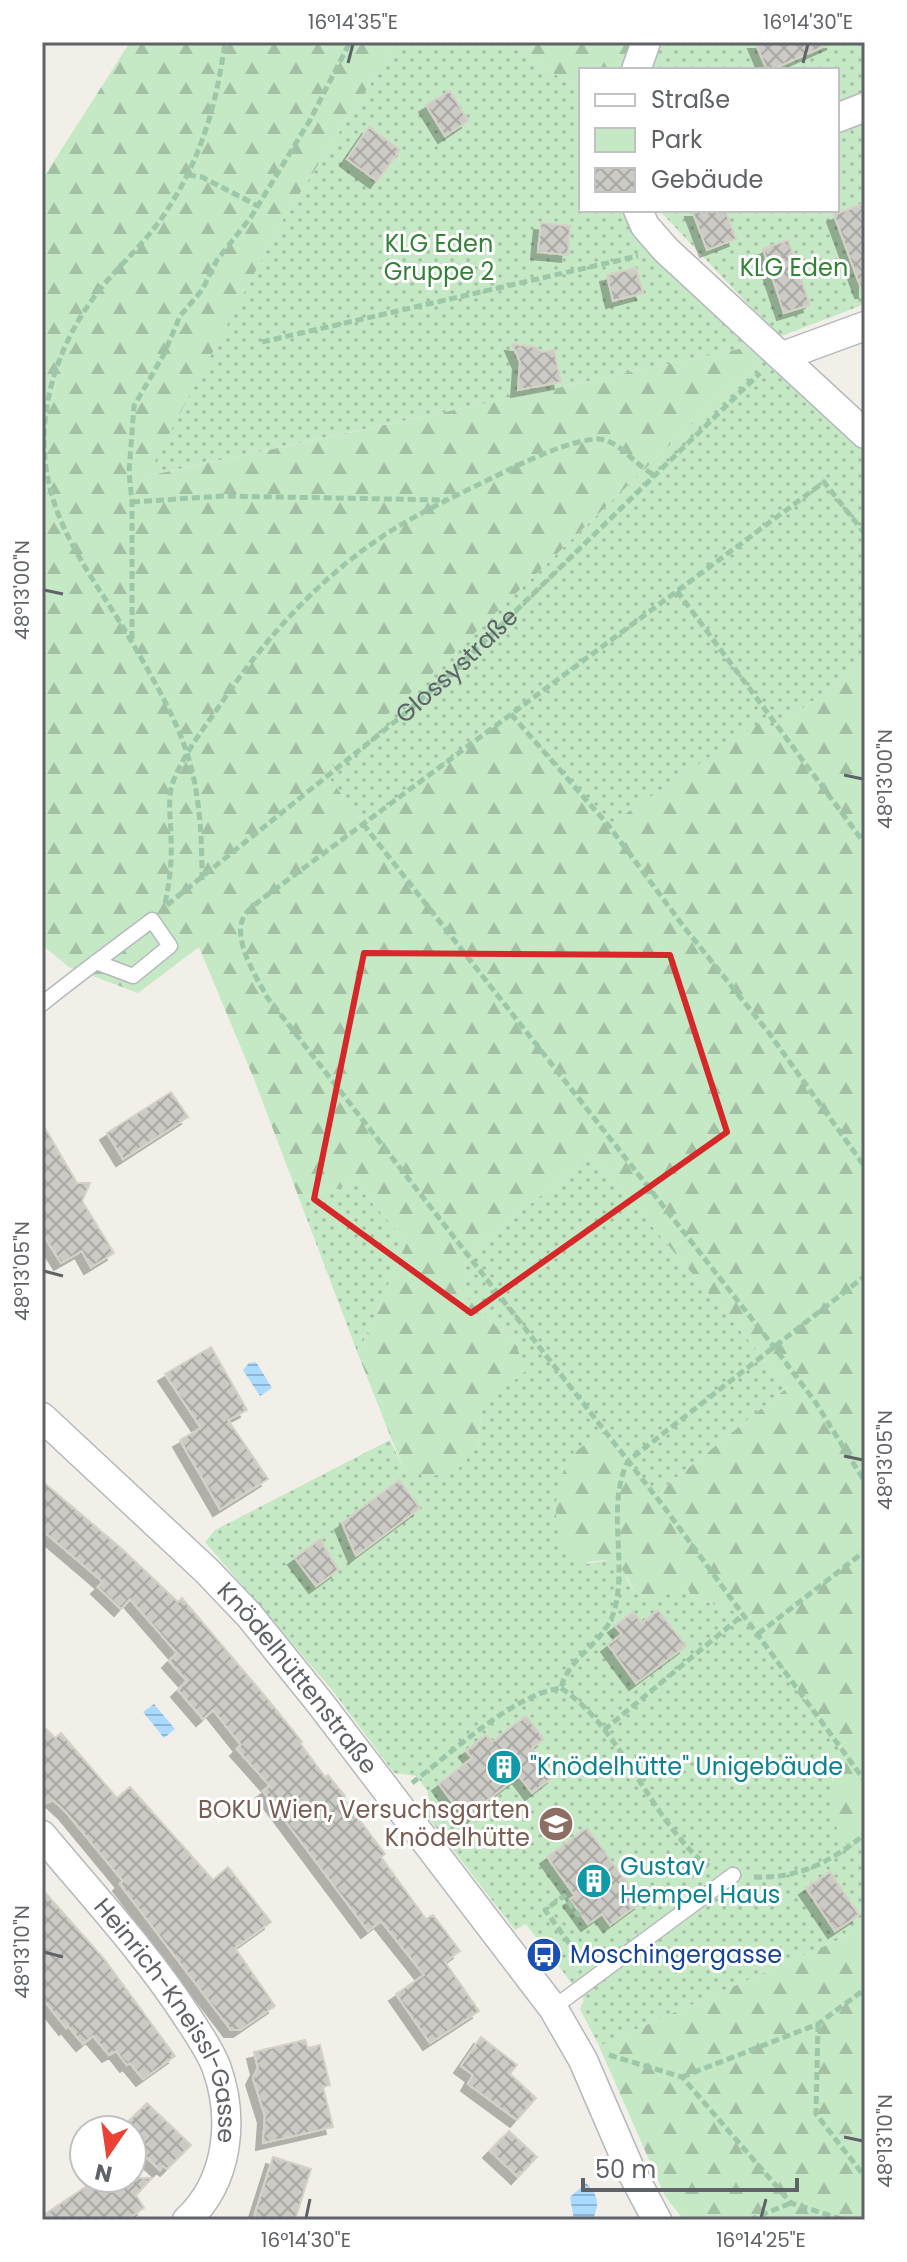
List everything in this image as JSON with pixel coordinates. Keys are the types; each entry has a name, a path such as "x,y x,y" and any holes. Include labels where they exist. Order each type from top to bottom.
{"street":[{"path":"637,68 646,42"},
{"path":"839,117 865,107"},
{"path":"639,212 645,226 666,250 865,434"},
{"path":"783,356 865,326"},
{"name":"Knödelhüttenstraße","path":"42,1417 197,1560 249,1615 311,1691 553,2008 611,2121 645,2215"},
{"name":"Heinrich-Kneissl-Gasse","path":"42,1835 144,1956 176,1999 215,2064 226,2108 224,2150 212,2187 187,2220"}],"lane":[{"path":"42,1004 96,962 152,920 170,946 133,976 96,962"},
{"path":"553,2008 733,1875"}],"path":[{"path":"202,880 200,818 187,753 132,642 54,509 46,466 46,414 54,374 78,320 168,209 188,175 212,115 225,42"},
{"path":"132,642 129,463 132,417 137,398 164,354 180,316 205,286 217,260 258,206 310,120 350,42"},
{"path":"188,175 202,177 258,206"},
{"path":"262,342 666,250"},
{"name":"Glossystraße","path":"187,753 169,796 171,870 163,908 202,880 458,667 762,371 783,356"},
{"path":"187,753 243,671 293,611 343,566 393,530 526,461 580,442 602,439 619,448 641,469 654,475"},
{"path":"865,534 824,482 245,914 241,930 244,952 267,997 628,1461 865,1781"},
{"path":"132,502 223,496 447,500"},
{"path":"677,591 865,844"},
{"path":"511,714 609,826 684,927 769,1033 865,1167"},
{"path":"363,824 774,1347 816,1403 865,1482"},
{"path":"561,1688 568,1671 601,1638 614,1611 619,1575 618,1508 623,1471 628,1461 865,1276"},
{"path":"758,1634 865,1551"},
{"path":"604,1730 744,1614"},
{"path":"392,1798 510,1710 539,1693 561,1688 604,1730 666,1822 708,1866 733,1875 766,1877 800,1873 819,1867 865,1834"},
{"path":"581,1914 578,1915 564,1896 545,1910 594,1978"},
{"path":"682,2077 818,2024 865,1989"},
{"path":"818,2024 816,2114 865,2177"},
{"path":"573,2044 682,2077 791,2203 844,2220"},
{"path":"749,2220 791,2203"}],"highlighted area":[{"path":"364,953 670,955 727,1132 471,1313 314,1199"}],"green space":[{"path":"130,42 397,42 282,221 147,476 748,347 761,357 454,653 325,772 363,824 511,714 609,825 759,723 769,734 865,661 865,1834 849,1848 832,1812 832,1788 840,1749 744,1614 692,1597 688,1589 682,1587 657,1600 642,1595 614,1563 575,1563 561,1540 556,1512 559,1484 570,1458 586,1444 604,1432 655,1495 788,1387 592,1155 466,1255 465,1296 516,1345 526,1371 482,1405 478,1447 459,1468 430,1477 403,1468 358,1354 407,1242 352,1180 341,1188 299,1198 199,947 138,993 69,967 42,945 42,180"},
{"name":"KLG Eden Gruppe 2","path":"397,42 505,42 579,90 579,212 626,212 650,254 748,347 146,476 282,221"},
{"path":"505,42 633,42 624,68 579,68 579,90"},
{"path":"658,42 865,42 865,92 839,102 839,68 651,68"},
{"name":"KLG Eden","path":"865,122 865,304 779,337 661,212 839,212 839,132"},
{"path":"761,357 813,398 865,448 865,661 769,734 758,724 609,826 511,714 363,824 324,772 454,653"},
{"path":"592,1155 788,1387 655,1495 605,1432 571,1457 587,1564 612,1561 618,1564 631,1587 644,1596 657,1599 682,1587 688,1589 692,1597 744,1614 840,1749 832,1779 848,1847 865,1834 865,1928 599,2046 580,2009 584,2000 577,1990 526,1924 515,1930 427,1816 428,1792 417,1776 394,1773 333,1691 205,1542 215,1530 390,1440 403,1468 478,1447 482,1405 516,1345 465,1296 466,1255"},
{"path":"352,1180 407,1242 358,1354 299,1198 341,1188"},
{"path":"865,1928 865,2220 684,2220 665,2196 599,2046"}],"water":[{"path":"256,1362 272,1388 260,1396 243,1370 249,1363"},
{"path":"154,1704 175,1729 164,1738 143,1712"},
{"path":"586,2183 597,2200 595,2213 593,2219 574,2220 570,2197"}],"building":[{"path":"755,42 834,42 776,68 766,68"},
{"path":"450,91 468,121 445,136 426,105"},
{"path":"369,127 400,150 377,181 347,159"},
{"path":"865,203 865,291 862,291 834,215"},
{"path":"693,212 726,212 736,239 707,250"},
{"path":"541,223 570,226 568,255 538,252"},
{"path":"788,240 810,305 784,313 763,249"},
{"path":"636,268 643,293 613,301 607,275"},
{"path":"512,344 535,347 542,352 554,350 561,382 518,390 520,362"},
{"path":"171,1092 188,1117 123,1159 107,1133"},
{"path":"42,1123 77,1183 90,1183 82,1201 114,1253 91,1267 82,1251 61,1263 42,1233"},
{"path":"211,1347 247,1410 228,1420 268,1479 220,1509 180,1440 201,1428 165,1374"},
{"path":"399,1480 420,1508 356,1556 342,1523"},
{"path":"42,1481 178,1602 182,1598 269,1701 325,1777 328,1775 345,1796 343,1798 385,1854 381,1857 426,1919 433,1915 460,1951 445,1962 479,2011 430,2043 396,1994 424,1975 381,1921 368,1931 263,1791 270,1786 237,1749 241,1745 213,1710 203,1719 178,1690 187,1681 169,1661 177,1653 130,1599 121,1609 98,1587 103,1582 42,1530"},
{"path":"320,1539 338,1570 316,1586 295,1558"},
{"path":"658,1610 686,1646 636,1683 608,1645 622,1634 615,1626 633,1612 642,1623"},
{"name":"\"Knödelhütte\" Unigebäude","path":"526,1716 544,1739 532,1748 554,1776 532,1793 519,1776 485,1802 487,1805 471,1818 459,1802 455,1806 439,1784 472,1758 466,1751 486,1735 492,1742"},
{"path":"42,1725 55,1738 61,1733 117,1798 130,1787 213,1880 228,1867 271,1922 235,1948 275,2006 240,2030 231,2030 120,1884 123,1881 66,1812 53,1800 42,1805"},
{"name":"Gustav Hempel Haus","path":"587,1828 641,1902 610,1925 602,1914 588,1924 570,1899 575,1896 547,1857"},
{"path":"830,1872 859,1915 835,1931 806,1888"},
{"path":"42,1889 104,1959 175,2056 143,2079 116,2051 109,2055 93,2036 83,2044 42,1998"},
{"path":"481,2037 517,2065 510,2074 536,2098 517,2120 468,2084 473,2075 461,2066"},
{"path":"305,2040 308,2048 320,2045 330,2085 323,2087 333,2127 263,2143 265,2116 253,2078 258,2068 254,2052"},
{"path":"147,2103 191,2145 167,2169 163,2166 160,2170 148,2159 148,2114 136,2114"},
{"path":"509,2131 537,2157 518,2177 490,2151"},
{"path":"273,2157 311,2169 295,2220 253,2220"},
{"path":"75,2194 137,2194 144,2208 126,2220 42,2220 42,2216"}],"place":[{"name":"\"Knödelhütte\" Unigebäude","path":"504,1767"},
{"name":"BOKU Wien, Versuchsgarten Knödelhütte","path":"556,1824"},
{"name":"Gustav Hempel Haus","path":"594,1881"},
{"name":"Moschingergasse","path":"544,1955"}]}
